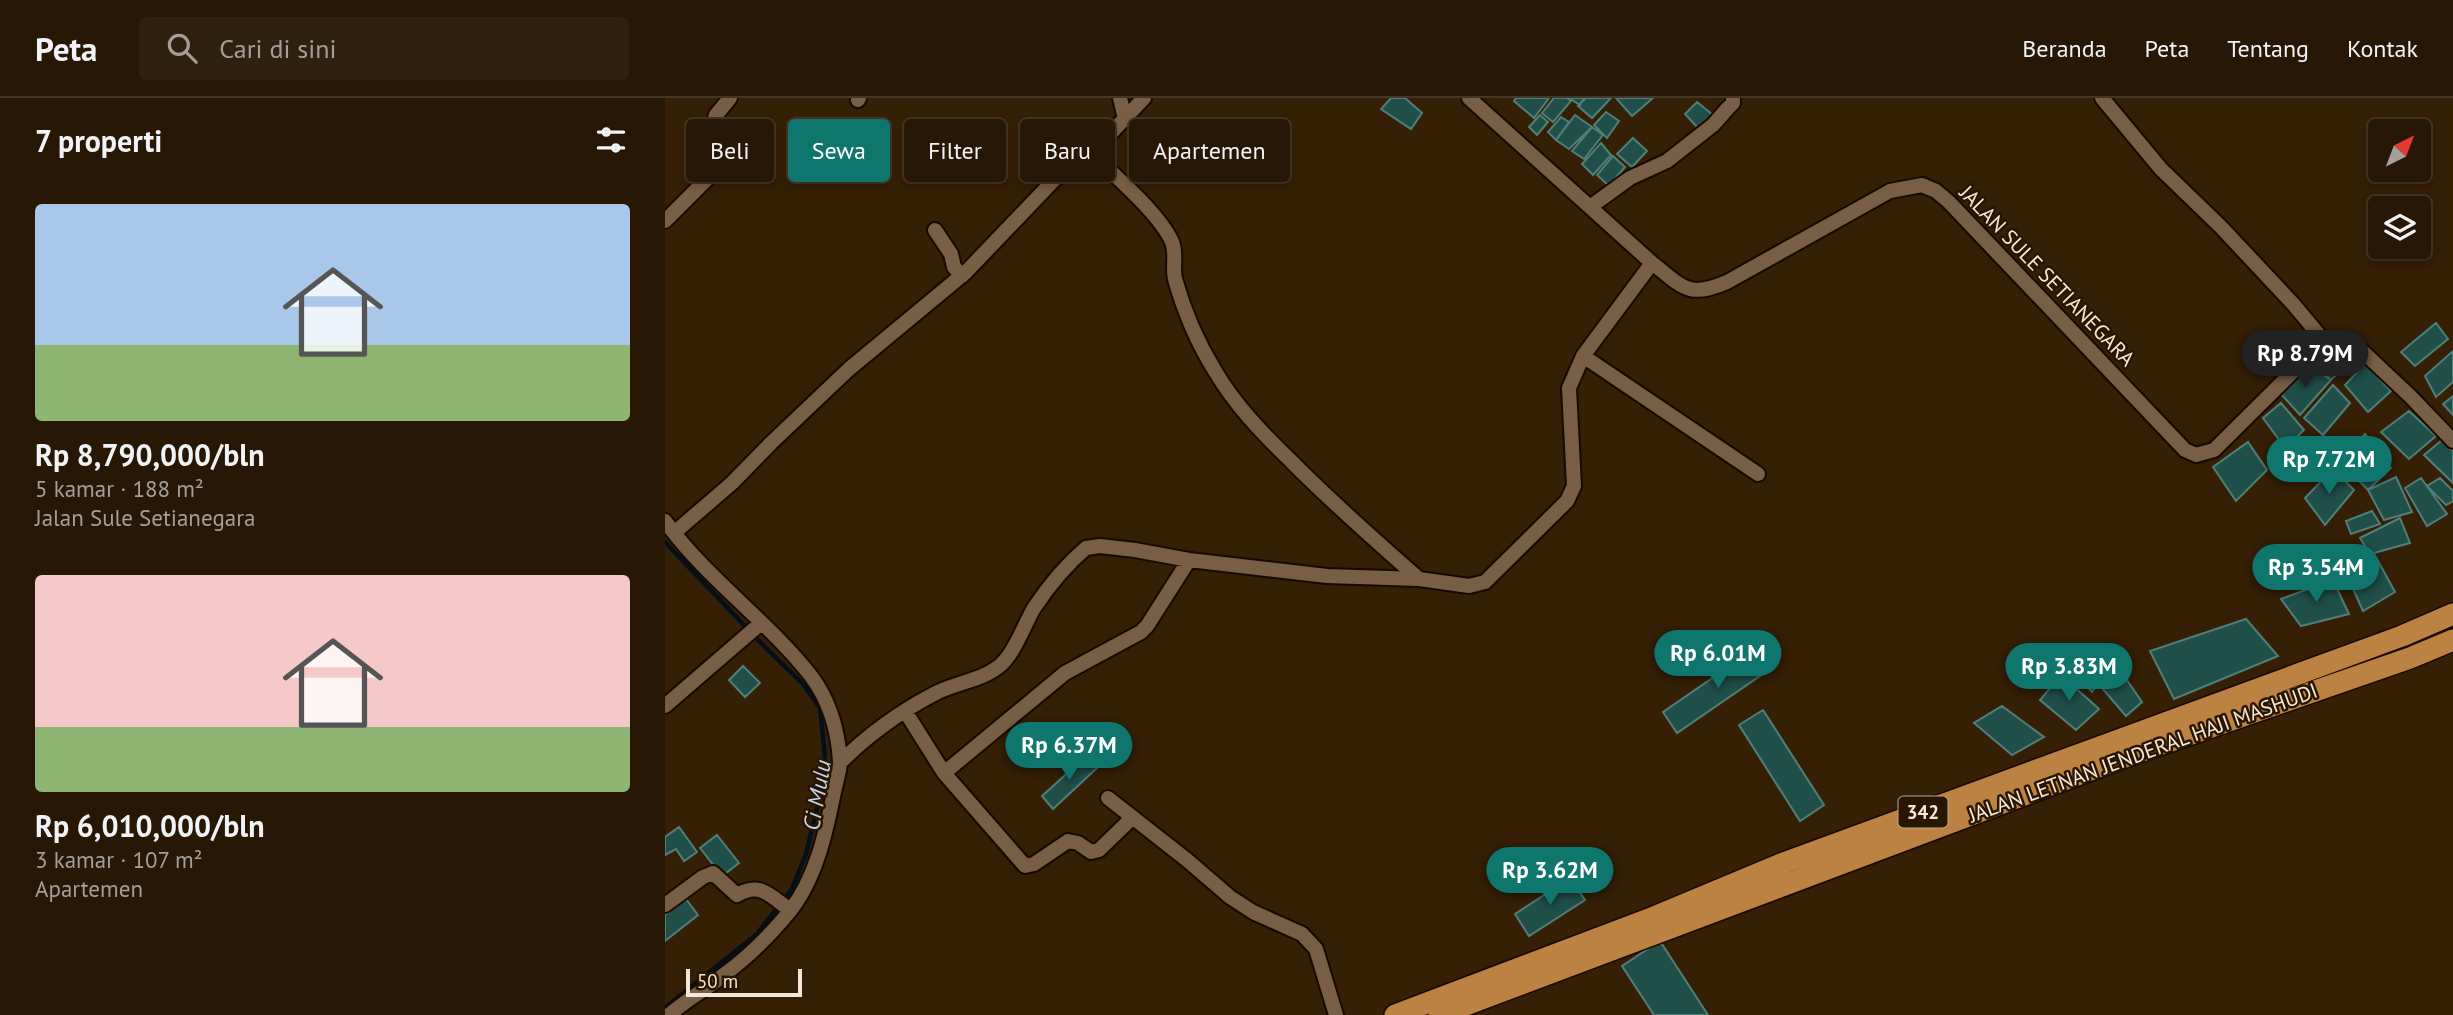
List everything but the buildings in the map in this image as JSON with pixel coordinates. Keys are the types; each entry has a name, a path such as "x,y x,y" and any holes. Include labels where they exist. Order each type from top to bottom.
{"main road":[{"name":"JALAN LETNAN JENDERAL HAJI MASHUDI","path":"1395,1015 1654,917 1786,862 2402,636 2453,614"},
{"path":"2402,636 2410,658"},
{"name":"JALAN LETNAN JENDERAL HAJI MASHUDI","path":"1440,1015 2127,756 2410,658 2453,640"}],"street":[{"path":"665,221 735,151 733,142 714,121 730,98"},
{"path":"1120,98 1125,118"},
{"path":"1115,130 1144,98"},
{"name":"JALAN SULE SETIANEGARA","path":"1469,98 1652,263 1693,291 1708,290 1890,191 1915,185 1930,188 1949,202 2151,416 2185,450 2196,455 2207,454 2219,446 2323,341"},
{"path":"1590,207 1630,178 1667,161 1694,141 1733,103 1733,98"},
{"path":"2102,98 2161,169 2221,228 2323,341 2339,339 2360,349 2453,441"},
{"path":"1115,176 1155,215 1172,242 1175,255 1173,269 1187,318 1230,393 1254,424 1336,506 1419,579"},
{"path":"674,533 732,483 849,369 962,276 1052,182"},
{"path":"935,230 951,254 954,267 962,276"},
{"path":"840,763 905,711 936,692 999,667 1008,657 1042,597 1086,548 1100,546 1189,560 1327,576 1419,579 1469,586 1485,582 1567,501 1574,486 1569,388 1583,356 1652,263"},
{"path":"1583,356 1758,474"},
{"path":"665,521 759,624 810,675 821,691 834,726 840,763 825,833 804,888 789,909 726,974 683,1002 669,1015"},
{"path":"944,773 1065,673 1141,632 1189,560"},
{"path":"665,706 759,624"},
{"path":"905,711 944,773 1027,867 1068,841 1078,843 1091,852 1099,850 1132,818"},
{"path":"1108,798 1238,903 1302,934 1319,956 1336,1015"},
{"path":"665,905 703,877 713,873 737,895 749,888 756,888 789,909"}],"waterway":[{"name":"Ci Mulu","path":"665,542 803,684 820,708 825,756 821,792 806,854 792,889 757,934 665,1008"}]}
